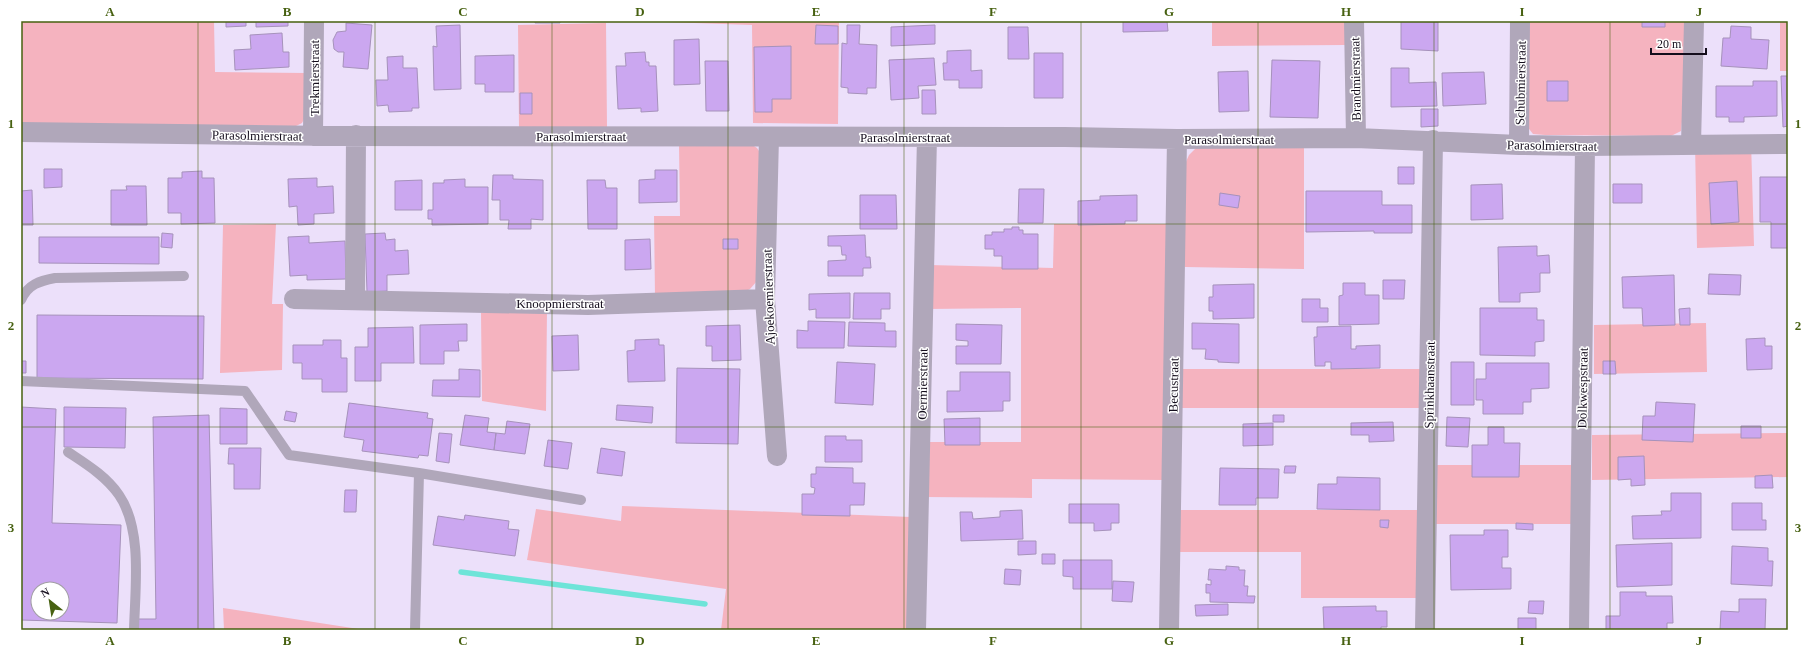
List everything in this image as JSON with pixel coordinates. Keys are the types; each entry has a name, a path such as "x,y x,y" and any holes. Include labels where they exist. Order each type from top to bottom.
{"street":[{"name":"Trekmierstraat","path":"313,136 314,21"},
{"name":"Brandmierstraat","path":"1354,21 1356,138"},
{"name":"Schubmierstraat","path":"1519,145 1520,21"},
{"path":"1691,144 1694,21"},
{"name":"Parasolmierstraat","path":"21,132 313,136 1177,139 1356,138 1433,140 1519,145 1585,146 1788,144"},
{"path":"355,300 356,135"},
{"name":"Ajoekoemierstraat","path":"769,137 765,299 778,456"},
{"name":"Oermierstraat","path":"916,630 927,138"},
{"name":"Becustraat","path":"1169,630 1177,139"},
{"name":"Sprinkhaanstraat","path":"1425,630 1433,140"},
{"name":"Dolkwespstraat","path":"1579,630 1585,146"},
{"name":"Knoopmierstraat","path":"294,299 588,305 765,299"}],"lane":[{"path":"21,300 28,288 38,281 55,278 184,276"},
{"path":"21,381 245,391 289,455 419,473 581,500"},
{"path":"68,452 94,468 119,495 129,516 135,551 134,630"},
{"path":"415,630 419,473"}],"shaded area":[{"path":"21,21 214,21 215,72 306,73 305,117 302,123 296,126 21,124"},
{"path":"637,21 839,21 838,124 753,123 752,25"},
{"path":"1212,21 1345,21 1345,45 1212,46"},
{"path":"1524,21 1686,21 1684,103 1681,131 1671,136 1533,134 1526,125"},
{"path":"1780,21 1788,21 1788,71 1780,71"},
{"path":"606,23 607,127 519,129 518,25"},
{"path":"1751,141 1754,246 1697,248 1695,143"},
{"path":"679,144 751,144 757,148 761,154 757,281 750,289 740,294 655,296 654,216 680,216"},
{"path":"1197,147 1304,147 1304,269 1185,267 1185,164 1189,155"},
{"path":"276,224 272,304 283,304 282,370 220,373 223,225"},
{"path":"1054,224 1172,224 1164,480 1032,479 1032,498 924,497 925,442 1021,442 1021,308 927,309 929,265 1053,268"},
{"path":"547,308 546,411 482,401 481,313"},
{"path":"1706,323 1707,372 1594,374 1594,325"},
{"path":"1180,369 1424,369 1423,408 1179,408"},
{"path":"1788,433 1788,477 1592,480 1592,435"},
{"path":"1431,465 1573,465 1572,524 1430,524"},
{"path":"622,506 911,517 908,630 721,630 726,589 527,560 536,509 621,521"},
{"path":"1177,510 1420,510 1419,598 1301,598 1301,552 1177,552"},
{"path":"223,608 365,630 224,630"}],"building":[{"path":"226,21 288,21 288,26 256,27 256,22 246,22 246,26 226,27"},
{"path":"535,21 560,21 560,23 535,23"},
{"path":"1123,21 1167,21 1168,31 1123,32"},
{"path":"1401,21 1438,22 1438,51 1401,49"},
{"path":"1642,21 1665,21 1665,27 1642,27"},
{"path":"346,23 372,25 368,69 343,67 344,52 338,52 334,49 333,40 337,32 346,31"},
{"path":"460,25 461,89 434,90 433,46 437,47 436,26"},
{"path":"816,25 838,26 838,44 815,44"},
{"path":"847,25 860,25 859,44 877,45 876,88 867,88 867,94 848,93 848,88 841,87 842,43 847,44"},
{"path":"935,25 935,44 891,46 891,27"},
{"path":"1731,26 1751,27 1751,39 1769,40 1767,69 1721,66 1723,38 1730,38"},
{"path":"1008,27 1028,27 1029,59 1008,59"},
{"path":"282,33 283,52 289,52 289,67 235,70 234,50 251,49 250,35"},
{"path":"699,39 700,84 674,85 674,40"},
{"path":"791,46 791,99 772,99 772,112 755,112 754,47"},
{"path":"971,50 971,71 982,70 982,88 959,88 959,80 944,80 943,63 947,63 947,51"},
{"path":"645,52 646,62 649,62 649,66 656,66 658,111 641,112 641,108 618,109 616,66 626,66 625,53"},
{"path":"1034,53 1063,53 1063,98 1034,98"},
{"path":"514,55 514,92 485,92 485,84 475,84 475,56"},
{"path":"403,56 403,68 417,68 419,108 412,108 412,111 389,112 388,105 377,106 376,80 388,80 387,57"},
{"path":"934,58 936,85 918,86 919,98 891,100 889,60"},
{"path":"1272,60 1320,61 1318,118 1270,117"},
{"path":"705,61 728,61 729,111 706,111"},
{"path":"1391,68 1409,68 1409,83 1436,82 1437,106 1391,107"},
{"path":"1248,71 1249,111 1219,112 1218,72"},
{"path":"1484,72 1486,104 1443,106 1442,73"},
{"path":"1781,76 1788,76 1788,126 1783,127"},
{"path":"1547,81 1568,81 1568,101 1547,101"},
{"path":"1753,81 1777,81 1777,116 1744,117 1744,122 1729,122 1729,117 1716,117 1716,86 1753,86"},
{"path":"922,90 935,90 936,114 922,114"},
{"path":"520,93 532,93 532,114 520,114"},
{"path":"1421,109 1438,109 1438,126 1421,127"},
{"path":"1398,167 1414,167 1414,184 1398,184"},
{"path":"44,169 62,169 62,187 44,188"},
{"path":"655,170 677,170 677,202 639,203 639,180 655,179"},
{"path":"202,171 202,178 214,178 215,223 181,224 181,213 168,213 168,178 182,178 182,172"},
{"path":"493,175 513,175 513,179 543,180 543,220 531,219 531,229 508,229 509,220 500,220 500,200 492,200"},
{"path":"1760,177 1788,177 1788,248 1771,248 1771,222 1760,222"},
{"path":"317,178 317,187 333,186 334,213 314,214 314,224 298,225 297,206 289,207 288,179"},
{"path":"465,179 465,187 488,187 488,224 432,225 432,219 428,219 428,210 433,210 433,183 444,183 444,180"},
{"path":"422,180 422,210 395,210 395,181"},
{"path":"587,180 605,180 606,188 617,188 617,229 588,229"},
{"path":"1737,181 1739,222 1711,224 1709,183"},
{"path":"1502,184 1503,219 1471,220 1471,185"},
{"path":"1613,184 1642,184 1642,203 1613,203"},
{"path":"126,186 146,186 147,225 111,225 111,190 127,190"},
{"path":"1019,189 1044,189 1043,223 1018,223"},
{"path":"32,190 33,225 21,225 21,191"},
{"path":"1306,191 1382,191 1382,205 1412,205 1412,233 1374,233 1374,231 1306,232"},
{"path":"1220,193 1240,196 1238,208 1219,205"},
{"path":"860,195 896,195 897,229 860,229"},
{"path":"1137,195 1137,221 1125,221 1125,224 1078,225 1078,201 1100,200 1100,196"},
{"path":"1012,227 1019,227 1019,230 1023,230 1023,234 1038,234 1038,269 1002,269 1002,256 994,256 994,249 985,249 985,235 992,235 992,232 1004,232 1004,229 1012,229"},
{"path":"162,233 173,234 172,248 161,247"},
{"path":"385,233 386,240 395,239 395,251 408,250 409,274 387,275 387,291 367,292 365,234"},
{"path":"865,235 866,257 870,257 871,268 863,268 863,276 828,276 828,261 846,260 846,255 842,255 841,246 828,246 828,236"},
{"path":"309,236 309,243 345,241 346,279 307,280 307,275 290,276 288,237"},
{"path":"39,237 159,237 159,264 39,263"},
{"path":"650,239 651,269 625,270 625,240"},
{"path":"723,239 738,239 738,249 723,249"},
{"path":"1537,246 1537,256 1549,255 1550,273 1540,273 1540,292 1520,293 1520,302 1499,302 1498,247"},
{"path":"1709,274 1741,275 1740,295 1708,294"},
{"path":"1674,275 1675,325 1643,326 1642,308 1623,308 1622,277"},
{"path":"1383,280 1405,280 1404,299 1383,299"},
{"path":"1343,283 1365,283 1365,295 1379,295 1379,324 1339,325 1339,296 1343,295"},
{"path":"1254,284 1254,318 1213,319 1213,311 1209,311 1209,297 1213,297 1213,285"},
{"path":"850,293 850,318 816,318 816,309 809,310 809,294"},
{"path":"854,293 890,293 890,309 881,309 881,319 853,319"},
{"path":"1302,299 1320,299 1320,308 1328,308 1328,322 1302,322"},
{"path":"1480,308 1537,308 1537,320 1544,320 1544,341 1535,342 1535,356 1480,355"},
{"path":"1690,308 1690,325 1680,325 1679,309"},
{"path":"37,315 204,316 203,379 37,378"},
{"path":"808,321 845,322 844,348 797,348 797,330 808,331"},
{"path":"849,322 885,323 885,331 896,331 896,347 848,346"},
{"path":"1192,323 1239,324 1239,363 1218,362 1218,360 1205,359 1206,349 1192,349"},
{"path":"467,324 467,341 458,341 459,351 444,351 444,364 420,364 420,325"},
{"path":"956,324 1002,325 1001,364 956,364 956,346 968,346 968,341 956,340"},
{"path":"740,325 741,360 712,361 712,346 706,346 706,326"},
{"path":"1351,326 1351,349 1356,349 1356,346 1380,345 1380,368 1331,369 1331,362 1325,362 1325,366 1315,366 1314,337 1317,337 1317,327"},
{"path":"413,327 414,363 381,363 381,381 355,381 355,347 368,347 368,328"},
{"path":"578,335 579,370 553,371 552,336"},
{"path":"1765,338 1765,346 1772,346 1772,369 1747,370 1746,339"},
{"path":"659,339 659,345 664,345 665,381 628,382 627,351 635,350 635,340"},
{"path":"323,340 341,340 341,358 347,358 347,392 322,392 322,379 302,379 302,363 293,363 293,345 323,345"},
{"path":"21,361 26,361 26,373 21,373"},
{"path":"1603,361 1615,361 1616,374 1603,374"},
{"path":"837,362 875,364 873,405 835,403"},
{"path":"1451,362 1474,362 1474,405 1451,405"},
{"path":"1486,363 1549,363 1549,388 1531,389 1531,402 1523,402 1523,414 1483,414 1483,400 1476,400 1476,379 1486,379"},
{"path":"677,368 740,369 738,444 676,443"},
{"path":"459,369 480,370 480,397 432,396 433,380 459,380"},
{"path":"960,372 1010,372 1010,401 1003,401 1003,411 947,412 947,391 960,391"},
{"path":"1656,402 1695,404 1693,442 1642,440 1643,416 1655,416"},
{"path":"349,403 428,413 427,418 433,419 428,456 419,455 418,458 362,451 364,440 344,437"},
{"path":"617,405 653,407 652,423 616,420"},
{"path":"21,407 56,409 52,523 121,525 117,623 53,621 70,621 70,581 30,581 30,620 21,620"},
{"path":"64,407 126,408 125,448 64,447"},
{"path":"220,408 247,409 247,444 220,444"},
{"path":"286,411 297,413 295,422 284,420"},
{"path":"209,415 214,630 137,630 137,619 156,619 153,417"},
{"path":"465,415 489,418 487,432 496,433 494,450 460,445"},
{"path":"1273,415 1284,415 1284,422 1273,422"},
{"path":"1447,417 1470,418 1468,447 1446,446"},
{"path":"980,418 980,445 945,445 944,419"},
{"path":"507,421 530,424 525,454 494,450 496,433 505,434"},
{"path":"1393,422 1394,441 1369,442 1369,435 1351,435 1351,423"},
{"path":"1273,423 1273,445 1243,446 1243,424"},
{"path":"1741,426 1761,426 1761,438 1741,438"},
{"path":"1488,427 1504,427 1504,443 1520,443 1519,477 1472,477 1472,445 1488,445"},
{"path":"439,433 452,434 449,463 436,461"},
{"path":"825,436 846,436 846,440 862,440 862,462 825,462"},
{"path":"548,440 572,443 568,469 544,466"},
{"path":"229,448 261,448 260,489 234,489 234,464 228,464"},
{"path":"601,448 625,452 622,476 597,473"},
{"path":"1644,456 1645,485 1631,486 1631,479 1618,480 1618,457"},
{"path":"1285,466 1296,466 1295,473 1284,473"},
{"path":"816,467 853,468 853,483 865,483 864,505 850,505 850,516 802,515 802,494 814,494 815,488 811,487 811,474 816,474"},
{"path":"1220,468 1279,469 1278,498 1256,498 1256,505 1219,505"},
{"path":"1772,475 1773,488 1755,488 1755,476"},
{"path":"1337,477 1380,478 1380,510 1317,509 1318,484 1337,484"},
{"path":"345,490 357,490 356,512 344,512"},
{"path":"1671,493 1701,493 1701,538 1633,539 1632,516 1662,515 1661,511 1671,511"},
{"path":"1732,503 1762,503 1762,520 1766,520 1766,530 1732,530"},
{"path":"1069,504 1119,504 1119,523 1111,523 1111,530 1094,531 1094,523 1069,523"},
{"path":"1022,510 1023,539 961,541 960,512 972,512 973,519 1000,517 1000,511"},
{"path":"465,515 509,521 508,529 519,530 515,556 433,545 438,516 464,520"},
{"path":"1380,520 1389,520 1388,528 1380,527"},
{"path":"1516,523 1533,524 1533,530 1516,529"},
{"path":"1484,530 1508,530 1508,557 1502,557 1502,568 1511,568 1511,589 1451,590 1450,535 1484,535"},
{"path":"1018,541 1036,541 1036,554 1018,555"},
{"path":"1672,543 1672,585 1617,587 1616,545"},
{"path":"1732,546 1768,548 1768,561 1773,561 1772,586 1731,584"},
{"path":"1042,554 1055,554 1055,564 1042,564"},
{"path":"1063,560 1112,560 1112,589 1073,589 1073,577 1063,576"},
{"path":"1226,566 1239,567 1239,570 1245,570 1244,586 1248,586 1247,596 1255,596 1254,603 1210,602 1210,593 1206,593 1206,584 1211,585 1211,580 1208,580 1209,569 1226,570"},
{"path":"1005,569 1021,570 1020,585 1004,584"},
{"path":"1113,581 1134,582 1132,602 1112,601"},
{"path":"1620,592 1646,592 1646,596 1672,596 1673,623 1667,623 1667,630 1606,630 1606,616 1620,616"},
{"path":"1739,599 1766,599 1765,630 1720,630 1721,611 1739,612"},
{"path":"1529,601 1544,601 1543,614 1528,613"},
{"path":"1228,604 1228,615 1196,616 1195,605"},
{"path":"1376,606 1376,611 1387,611 1387,627 1381,627 1381,630 1324,630 1323,607"},
{"path":"1518,618 1536,618 1536,630 1518,629"}],"waterway":[{"path":"461,572 705,604"}]}
